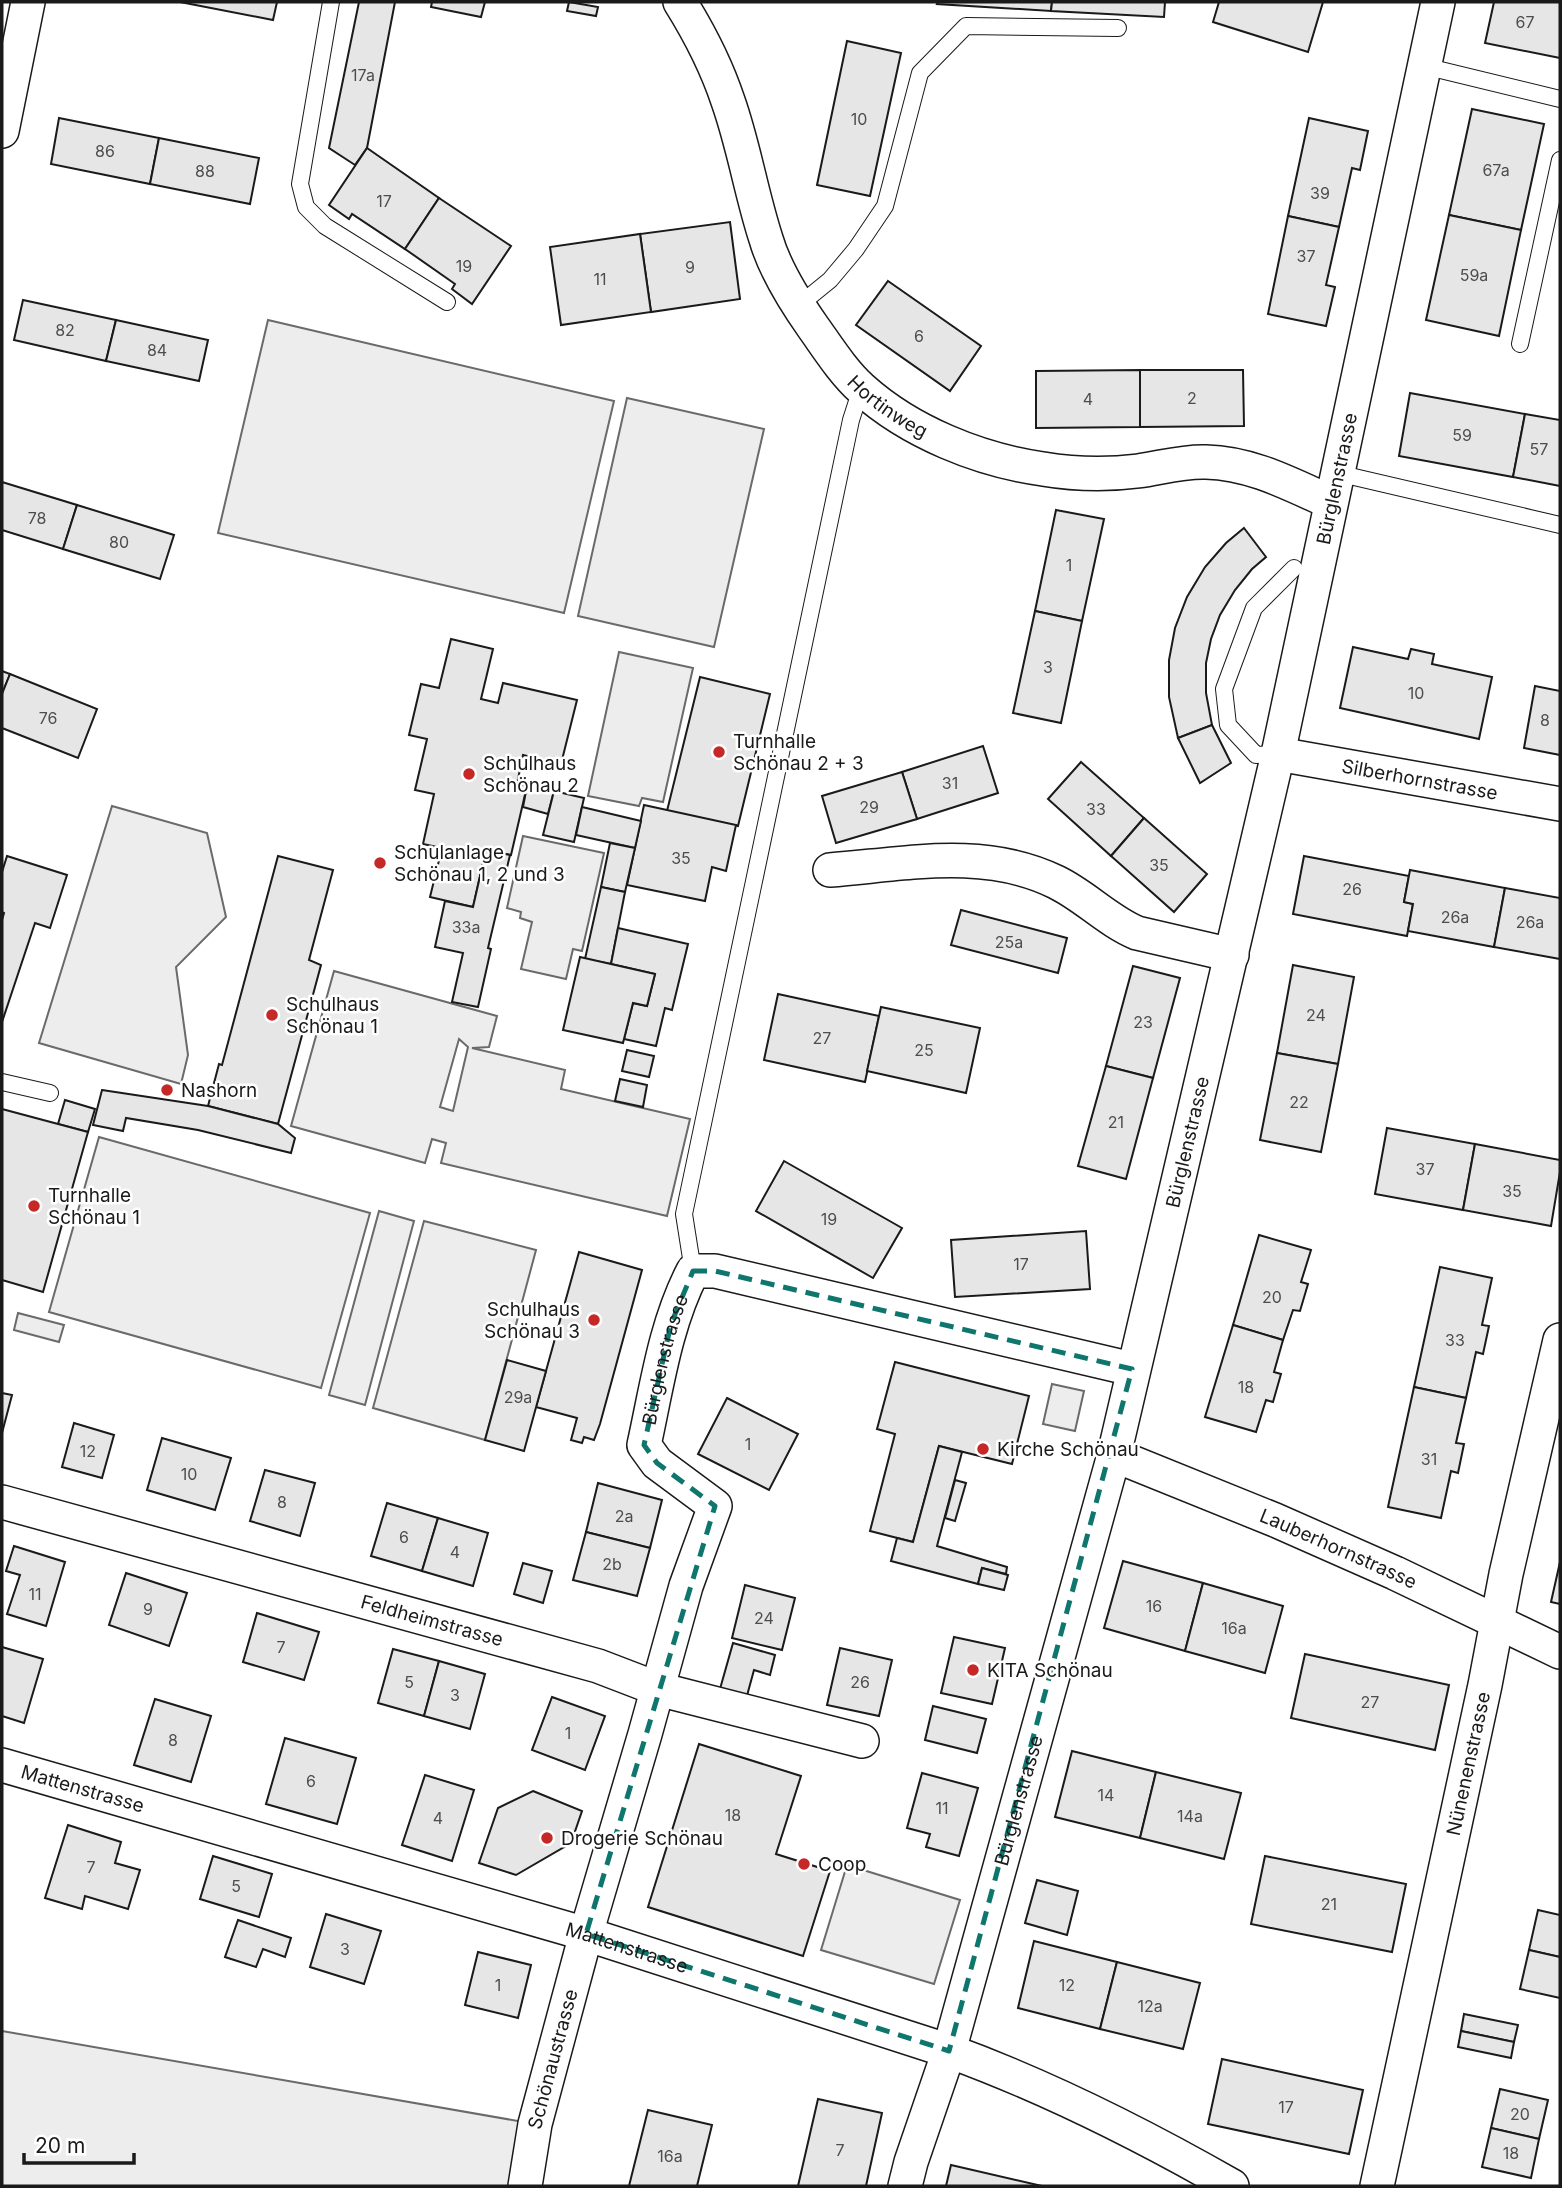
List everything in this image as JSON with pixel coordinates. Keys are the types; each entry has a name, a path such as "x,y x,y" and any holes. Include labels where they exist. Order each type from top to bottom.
{"street":[{"path":"2,131 28,2"},
{"name":"Hortinweg","path":"680,2 702,37 729,102 766,241 781,275 798,306 833,356 862,389 907,421 935,436 997,461 1044,470 1088,473 1134,471 1204,462 1240,465 1272,476 1334,488"},
{"name":"Bürglenstrasse","path":"905,2186 949,2051 1114,1455 1278,754 1438,2"},
{"name":"Silberhornstrasse","path":"1278,754 1560,804"},
{"path":"830,870 960,859 1006,864 1027,869 1058,883 1130,930 1232,955"},
{"name":"Bürglenstrasse","path":"586,1934 686,1586 715,1506 657,1463 644,1445 671,1324 681,1293 693,1271 715,1271 1132,1369"},
{"name":"Nünenenstrasse","path":"1377,2186 1506,1573 1560,1340"},
{"name":"Lauberhornstrasse","path":"1114,1455 1287,1525 1560,1652"},
{"name":"Feldheimstrasse","path":"2,1502 598,1666 658,1689 862,1741"},
{"name":"Mattenstrasse","path":"2,1765 586,1934 717,1974 949,2051 1080,2105 1164,2147 1232,2186"},
{"name":"Schönaustrasse","path":"525,2186 536,2124 586,1934"}],"lane":[{"path":"331,2 300,184 306,207 326,226 447,302"},
{"path":"798,306 830,280 856,249 885,206 920,73 966,26 1118,29"},
{"path":"1424,66 1560,99"},
{"path":"1520,344 1560,160"},
{"path":"693,1271 684,1214 851,420 862,389"},
{"path":"1334,488 1560,525"},
{"path":"1278,754 1256,755 1228,726 1224,689 1254,608 1294,568"},
{"path":"2,1082 50,1093"}],"highlighted area":[{"path":"693,1271 715,1271 1132,1369 949,2051 586,1934 715,1506 657,1463 644,1445 671,1324"}],"shaded area":[{"path":"268,320 614,401 564,613 218,533"},
{"path":"627,398 764,429 714,647 578,616"},
{"path":"619,652 693,668 663,802 642,798 639,806 588,796"},
{"path":"112,806 207,833 226,917 176,967 188,1055 181,1084 39,1043"},
{"path":"523,836 604,853 582,951 573,949 566,979 521,969 532,922 520,918 521,912 507,908"},
{"path":"334,971 497,1016 489,1047 472,1048 565,1070 561,1089 690,1119 667,1216 441,1163 446,1143 432,1139 425,1163 291,1126","holes":["459,1039 468,1047 453,1111 440,1107"]},
{"path":"99,1137 370,1213 321,1388 49,1312"},
{"path":"379,1211 414,1221 365,1405 329,1395"},
{"path":"424,1221 536,1250 485,1440 373,1408"},
{"path":"18,1313 64,1325 59,1342 14,1330"},
{"path":"1052,1384 1084,1391 1075,1431 1043,1424"},
{"path":"847,1865 960,1900 934,1984 821,1950"},
{"path":"2,2031 535,2124 525,2186 2,2186"}],"building":[{"path":"180,2 277,2 273,20"},
{"path":"359,2 395,2 367,148 355,165 329,148"},
{"path":"432,2 485,2 481,17 431,7"},
{"path":"569,2 598,7 596,16 567,11"},
{"path":"1052,2 1051,11 937,4"},
{"path":"1052,2 1165,2 1164,17 1051,11"},
{"path":"1219,2 1323,2 1308,52 1213,22"},
{"path":"1494,2 1560,2 1560,58 1485,43"},
{"path":"847,41 901,53 870,196 817,185"},
{"path":"1472,109 1544,124 1521,230 1449,215"},
{"path":"59,118 159,138 150,184 51,164"},
{"path":"1309,118 1368,131 1360,170 1352,168 1339,227 1288,216"},
{"path":"159,138 259,158 250,204 150,184"},
{"path":"367,148 439,198 405,249 352,214 349,219 329,205"},
{"path":"439,198 511,246 472,304 452,289 455,284 405,249"},
{"path":"1449,215 1521,230 1499,336 1426,320"},
{"path":"1288,216 1339,227 1326,285 1335,287 1326,326 1268,314"},
{"path":"730,222 740,299 651,312 640,234"},
{"path":"640,234 651,312 561,325 550,247"},
{"path":"888,281 981,346 950,391 856,325"},
{"path":"23,300 116,320 106,361 14,340"},
{"path":"116,320 208,340 199,381 106,361"},
{"path":"1140,370 1140,427 1036,428 1036,371"},
{"path":"1140,370 1243,370 1244,426 1140,427"},
{"path":"1410,393 1525,414 1513,477 1399,456"},
{"path":"1525,414 1560,420 1560,486 1513,477"},
{"path":"2,482 77,505 63,549 2,530"},
{"path":"77,505 174,535 160,579 63,549"},
{"path":"1056,510 1104,519 1082,621 1035,611"},
{"path":"1244,528 1266,557 1235,590 1220,615 1211,639 1206,663 1206,693 1212,725 1178,738 1169,697 1169,660 1175,628 1187,597 1205,567 1226,543"},
{"path":"1035,611 1082,621 1061,723 1013,713"},
{"name":"Schulhaus Schönau 2","path":"451,639 493,649 481,699 498,703 503,683 577,700 561,764 523,755 517,784 527,786 511,855 486,850 473,907 430,897 442,848 423,844 434,794 415,790 427,739 409,735 421,684 439,688"},
{"path":"1353,647 1408,659 1411,649 1434,654 1432,664 1492,677 1479,739 1340,708"},
{"path":"2,671 10,674 2,694"},
{"path":"10,674 97,709 78,758 2,728 2,694"},
{"name":"Turnhalle Schönau 2 + 3","path":"700,677 770,694 738,826 667,811"},
{"path":"1535,686 1560,691 1560,755 1524,748"},
{"path":"1212,725 1231,763 1200,783 1178,738"},
{"path":"983,746 998,793 917,819 902,772"},
{"path":"1081,762 1144,818 1111,856 1048,799"},
{"path":"902,772 917,819 836,843 822,796"},
{"path":"527,786 554,791 548,814 523,807"},
{"path":"554,791 584,798 574,842 543,835"},
{"path":"644,805 736,825 726,871 712,867 705,901 627,885"},
{"path":"582,807 641,821 635,848 576,835"},
{"path":"1144,818 1207,874 1174,912 1111,856"},
{"path":"610,843 635,848 625,892 601,887"},
{"path":"486,850 510,855 488,948 491,949 478,1007 452,1002 463,953 435,947 445,901 473,907"},
{"path":"7,856 67,875 50,928 35,923 2,1022 2,872"},
{"name":"Schulhaus Schönau 1","path":"278,856 333,870 309,960 321,965 278,1124 208,1106 219,1064 222,1065"},
{"path":"1304,856 1409,876 1404,902 1413,904 1407,936 1293,914"},
{"path":"1410,870 1505,888 1494,947 1408,931 1413,904 1404,902"},
{"path":"601,887 625,892 611,964 585,959"},
{"path":"1505,888 1560,898 1560,959 1494,947"},
{"path":"961,910 1067,938 1058,973 951,945"},
{"path":"618,928 688,944 672,1010 665,1008 656,1046 624,1039 633,1003 647,1006 655,974 611,964"},
{"path":"580,957 655,974 647,1006 633,1003 623,1043 563,1030"},
{"path":"1293,965 1354,977 1338,1064 1277,1053"},
{"path":"1133,966 1180,978 1153,1078 1106,1066"},
{"path":"778,994 879,1016 865,1082 764,1060"},
{"path":"881,1007 980,1028 966,1093 867,1071"},
{"path":"627,1050 654,1056 649,1077 622,1071"},
{"path":"1277,1053 1338,1064 1321,1152 1260,1140"},
{"path":"1106,1066 1153,1078 1126,1179 1078,1166"},
{"path":"620,1079 647,1085 643,1107 615,1101"},
{"path":"102,1090 208,1106 278,1124 295,1138 291,1153 198,1130 126,1118 123,1131 93,1125"},
{"path":"65,1100 95,1109 88,1132 58,1124"},
{"name":"Turnhalle Schönau 1","path":"2,1109 88,1132 43,1292 2,1280"},
{"path":"1387,1128 1475,1144 1463,1210 1375,1194"},
{"path":"1475,1144 1560,1160 1551,1226 1463,1210"},
{"path":"784,1161 902,1228 873,1278 756,1211"},
{"path":"1086,1231 1090,1289 955,1297 951,1240"},
{"path":"1259,1235 1311,1250 1301,1282 1308,1284 1300,1311 1293,1310 1283,1340 1233,1325"},
{"name":"Schulhaus Schönau 3","path":"579,1252 642,1270 600,1424 594,1440 584,1437 582,1443 571,1440 577,1418 536,1407"},
{"path":"1440,1267 1492,1278 1482,1325 1489,1326 1483,1354 1476,1352 1466,1398 1414,1387"},
{"path":"1233,1325 1283,1340 1274,1372 1281,1374 1273,1402 1266,1400 1256,1432 1205,1417"},
{"path":"507,1360 546,1371 524,1451 485,1440"},
{"name":"Kirche Schönau","path":"895,1362 1029,1396 1012,1464 939,1446 913,1542 870,1531 895,1434 877,1429"},
{"path":"1414,1387 1466,1398 1456,1443 1464,1444 1458,1473 1451,1471 1441,1518 1388,1507"},
{"path":"2,1393 12,1395 2,1433"},
{"path":"727,1398 798,1434 769,1490 698,1454"},
{"path":"74,1423 114,1435 102,1478 62,1467"},
{"path":"162,1438 231,1458 215,1510 147,1490"},
{"path":"939,1446 962,1452 937,1546 1007,1567 1006,1574 982,1568 978,1584 891,1561 897,1538 913,1542"},
{"path":"265,1470 315,1483 300,1536 250,1521"},
{"path":"955,1480 966,1483 955,1521 945,1518"},
{"path":"598,1483 662,1500 650,1548 586,1532"},
{"path":"387,1503 438,1518 422,1571 371,1556"},
{"path":"438,1518 488,1533 473,1586 422,1571"},
{"path":"586,1532 650,1548 637,1596 573,1580"},
{"path":"14,1546 65,1562 46,1626 7,1614 20,1575 6,1571"},
{"path":"1123,1561 1203,1583 1185,1651 1104,1628"},
{"path":"1560,1562 1560,1604 1551,1602"},
{"path":"523,1563 552,1571 543,1603 514,1594"},
{"path":"982,1568 1008,1575 1004,1590 978,1584"},
{"path":"126,1573 187,1593 169,1646 109,1625"},
{"path":"1203,1583 1283,1606 1265,1673 1185,1651"},
{"path":"745,1585 795,1598 782,1650 732,1638"},
{"path":"257,1613 319,1632 304,1680 243,1662"},
{"name":"KITA Schönau","path":"954,1637 1005,1648 992,1704 941,1693"},
{"path":"733,1643 775,1655 770,1675 754,1670 745,1703 718,1696"},
{"path":"2,1647 43,1659 24,1723 2,1716"},
{"path":"840,1648 892,1660 879,1716 827,1705"},
{"path":"393,1649 439,1661 424,1716 378,1703"},
{"path":"1305,1654 1449,1685 1435,1750 1291,1718"},
{"path":"439,1661 485,1674 470,1729 424,1716"},
{"path":"552,1697 605,1716 585,1770 532,1750"},
{"path":"155,1699 211,1716 191,1782 134,1765"},
{"path":"933,1706 986,1719 977,1753 925,1740"},
{"path":"285,1738 356,1758 337,1824 266,1804"},
{"path":"699,1744 801,1776 776,1854 830,1871 803,1956 648,1907"},
{"path":"1072,1751 1156,1772 1140,1838 1055,1817"},
{"path":"1156,1772 1241,1793 1224,1859 1140,1838"},
{"path":"922,1773 978,1788 959,1856 926,1847 930,1834 907,1828"},
{"path":"425,1775 474,1790 452,1861 402,1845"},
{"path":"533,1791 582,1811 571,1843 516,1875 479,1863 498,1808"},
{"path":"68,1825 121,1842 115,1863 140,1870 128,1909 85,1896 82,1909 45,1898"},
{"path":"213,1856 272,1874 259,1917 200,1899"},
{"path":"1265,1856 1406,1884 1392,1952 1251,1924"},
{"path":"1037,1880 1078,1891 1067,1935 1025,1923"},
{"path":"1538,1910 1560,1915 1560,1957 1529,1950"},
{"path":"326,1914 381,1931 364,1984 310,1967"},
{"path":"238,1920 291,1938 285,1957 263,1949 256,1967 225,1957"},
{"path":"1034,1941 1117,1962 1100,2029 1018,2008"},
{"path":"1529,1950 1560,1957 1560,1998 1520,1989"},
{"path":"478,1952 531,1965 518,2018 465,2005"},
{"path":"1117,1962 1200,1983 1183,2049 1100,2029"},
{"path":"1464,2014 1518,2025 1514,2042 1461,2031"},
{"path":"1461,2031 1514,2042 1511,2058 1458,2047"},
{"path":"1222,2059 1363,2090 1349,2154 1208,2124"},
{"path":"1500,2089 1548,2100 1539,2139 1491,2128"},
{"path":"818,2099 882,2113 866,2186 798,2186"},
{"path":"648,2110 712,2125 697,2186 629,2186"},
{"path":"1491,2128 1539,2139 1531,2178 1482,2167"},
{"path":"951,2165 1042,2186 946,2186"}],"place":[{"name":"Turnhalle Schönau 2 + 3","path":"719,752"},
{"name":"Schulhaus Schönau 2","path":"469,774"},
{"name":"Schulanlage Schönau 1, 2 und 3","path":"380,863"},
{"name":"Schulhaus Schönau 1","path":"272,1015"},
{"name":"Nashorn","path":"167,1090"},
{"name":"Turnhalle Schönau 1","path":"34,1206"},
{"name":"Schulhaus Schönau 3","path":"594,1320"},
{"name":"Kirche Schönau","path":"983,1449"},
{"name":"KITA Schönau","path":"973,1670"},
{"name":"Drogerie Schönau","path":"547,1838"},
{"name":"Coop","path":"804,1864"}]}
